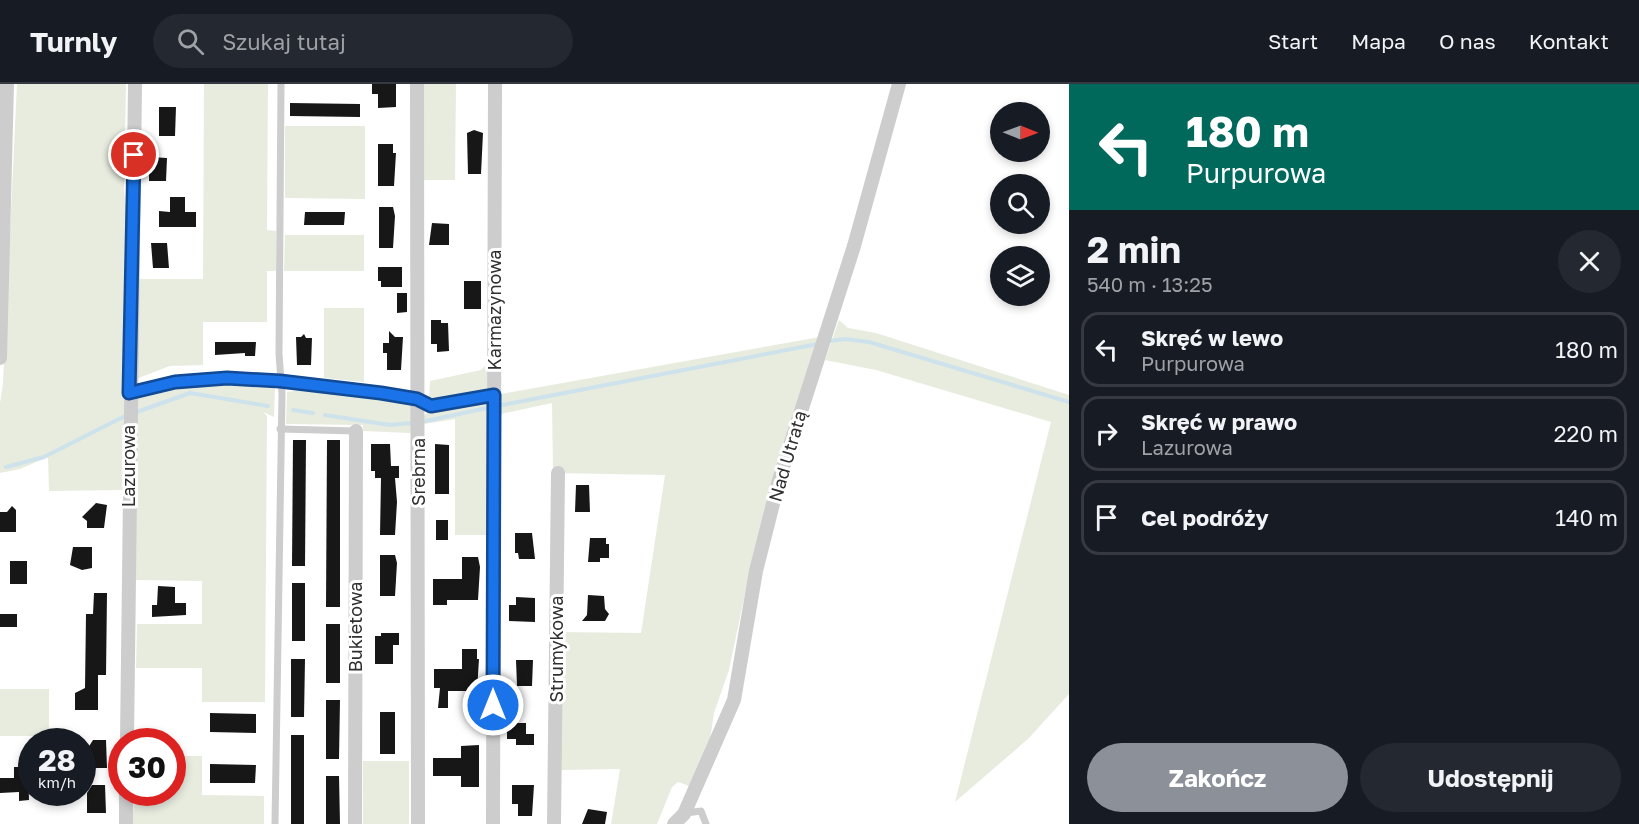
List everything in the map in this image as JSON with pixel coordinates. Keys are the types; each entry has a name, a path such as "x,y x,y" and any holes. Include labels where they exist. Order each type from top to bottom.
{"street":[{"path":"0,358 2,196 8,84"},
{"name":"Lazurowa","path":"127,728 129,393 135,84"},
{"name":"Srebrna","path":"417,84 418,824"},
{"name":"Karmazynowa","path":"493,824 495,84"},
{"name":"Nad Utratą","path":"679,819 734,700 756,571 779,480 854,246 899,84"},
{"path":"129,393 158,384 199,379 280,381 417,399 431,406 494,395"},
{"name":"Bukietowa","path":"355,824 356,431"},
{"name":"Strumykowa","path":"554,824 558,473"},
{"path":"126,806 126,824"}],"lane":[{"path":"275,824 282,394 280,381 281,84"},
{"path":"280,429 356,431"},
{"path":"679,819 696,810 701,811 706,824"}],"shaded area":[{"path":"17,84 126,84 124,189 127,220 123,490 49,491 48,457 20,469 0,473 0,403 3,383"},
{"path":"204,84 268,84 267,230 276,231 276,271 267,271 267,322 203,322 203,365 170,366 136,379 138,279 203,279"},
{"path":"421,84 456,84 455,180 421,180"},
{"path":"285,126 365,126 365,199 285,198"},
{"path":"285,235 364,235 364,271 284,271"},
{"path":"324,308 364,308 364,382 324,378"},
{"path":"839,320 848,328 876,333 1069,395 1069,694 1028,739 955,802 1051,422 876,370 825,360"},
{"path":"820,337 781,452 748,579 729,670 714,713 709,746 696,777 689,786 678,782 672,787 657,824 611,824 620,769 561,770 561,632 641,633 665,475 553,473 552,403 501,414 501,394"},
{"path":"489,362 489,384 486,389 435,400 429,398 430,381 481,370"},
{"path":"224,384 275,386 274,417 263,412 267,416 265,702 202,702 202,668 136,668 137,624 202,624 202,581 136,580 135,398 174,386"},
{"path":"300,390 406,402 413,406 413,427 410,433 363,431 363,425 286,424 287,392"},
{"path":"485,400 488,404 489,535 455,535 455,419 424,424 424,416 430,409"},
{"path":"0,689 49,689 49,728 18,728 18,736 0,736"},
{"path":"186,756 202,756 202,795 264,796 264,824 132,824 134,806 186,806"},
{"path":"363,761 409,761 409,824 363,824"}],"building":[{"path":"372,84 396,84 396,107 378,108 378,94 372,94"},
{"path":"290,103 360,104 360,117 290,116"},
{"path":"159,107 176,107 175,136 159,136"},
{"path":"474,130 483,133 481,174 468,174 467,133"},
{"path":"378,144 393,144 393,153 396,153 394,186 378,186"},
{"path":"149,157 167,158 166,181 149,181"},
{"path":"170,197 185,197 185,212 196,212 196,227 159,227 159,211 170,212"},
{"path":"379,207 393,207 395,216 393,248 379,248"},
{"path":"305,212 345,212 344,225 304,225"},
{"path":"432,223 449,224 449,245 429,245"},
{"path":"151,243 167,243 169,268 153,268"},
{"path":"378,267 402,267 402,287 381,287 381,281 378,281"},
{"path":"464,281 481,281 481,309 464,309"},
{"path":"397,293 407,293 407,312 397,313"},
{"path":"431,320 448,323 449,351 437,352 437,344 431,344"},
{"path":"389,331 395,337 403,337 401,370 387,370 387,353 383,353 383,343 389,343"},
{"path":"304,334 306,338 312,338 311,365 297,365 296,337"},
{"path":"215,342 256,342 255,356 245,356 245,353 215,355"},
{"path":"293,440 306,440 305,566 292,566"},
{"path":"327,440 340,440 340,607 326,607"},
{"path":"371,444 390,444 391,466 399,466 399,478 395,478 397,502 395,535 380,535 381,478 375,478 375,471 371,471"},
{"path":"435,444 449,445 449,494 435,494"},
{"path":"576,485 589,485 590,512 575,512"},
{"path":"96,503 107,505 104,528 87,528 87,521 82,517"},
{"path":"12,506 16,510 16,532 0,532 0,512 7,512"},
{"path":"436,520 448,520 448,540 436,540"},
{"path":"515,533 532,533 535,559 519,559 518,553 515,553"},
{"path":"590,538 606,538 606,544 609,544 609,558 600,558 600,562 588,562"},
{"path":"73,547 92,547 92,568 82,570 70,565"},
{"path":"380,555 395,555 397,563 395,596 380,596"},
{"path":"462,557 478,557 480,567 478,600 447,600 447,605 433,605 433,579 462,579"},
{"path":"10,561 27,561 27,584 10,584"},
{"path":"292,583 305,583 305,641 292,641"},
{"path":"158,586 175,587 175,603 186,603 186,615 152,617 152,605 157,605"},
{"path":"94,593 107,593 106,675 98,675 98,710 75,710 75,693 85,688 86,614 93,614"},
{"path":"588,595 604,596 605,609 609,614 605,621 582,621 587,615"},
{"path":"516,597 535,598 535,622 509,621 509,605 516,605"},
{"path":"0,614 17,614 17,627 0,627"},
{"path":"326,624 340,624 340,683 326,683"},
{"path":"381,633 399,633 399,645 393,645 393,664 375,664 375,636 381,636"},
{"path":"462,649 477,649 477,659 479,659 477,691 448,691 448,708 438,708 440,688 434,688 434,669 462,669"},
{"path":"291,659 305,659 304,717 291,717"},
{"path":"516,660 533,660 532,686 517,686"},
{"path":"326,700 340,700 339,759 326,759"},
{"path":"380,712 395,712 395,754 380,754"},
{"path":"210,713 256,714 256,733 210,732"},
{"path":"513,723 526,723 526,734 534,734 534,745 516,745 516,739 507,739 507,726"},
{"path":"291,735 304,735 304,824 291,824"},
{"path":"96,740 106,740 107,768 96,768"},
{"path":"479,745 479,787 461,787 461,776 433,776 433,758 461,758 461,746"},
{"path":"210,764 256,765 255,783 210,783"},
{"path":"14,767 18,767 18,792 0,793 0,778 14,778"},
{"path":"326,776 339,776 340,824 326,824"},
{"path":"96,785 105,785 106,813 87,813 87,806 96,806"},
{"path":"512,785 534,785 532,816 518,816 518,804 512,804"},
{"path":"588,809 607,812 605,824 582,824"}],"waterway":[{"path":"830,341 845,339 869,342 1069,402"},
{"path":"502,405 818,344"},
{"path":"134,413 190,393 268,406"},
{"path":"426,421 487,408"},
{"path":"293,410 313,413"},
{"path":"325,415 390,425 412,423"},
{"path":"6,467 44,457 123,417"}],"route":[{"path":"134,155 129,393 158,384 227,378 314,384 381,393 417,399 431,406 494,395 493,705"}]}
